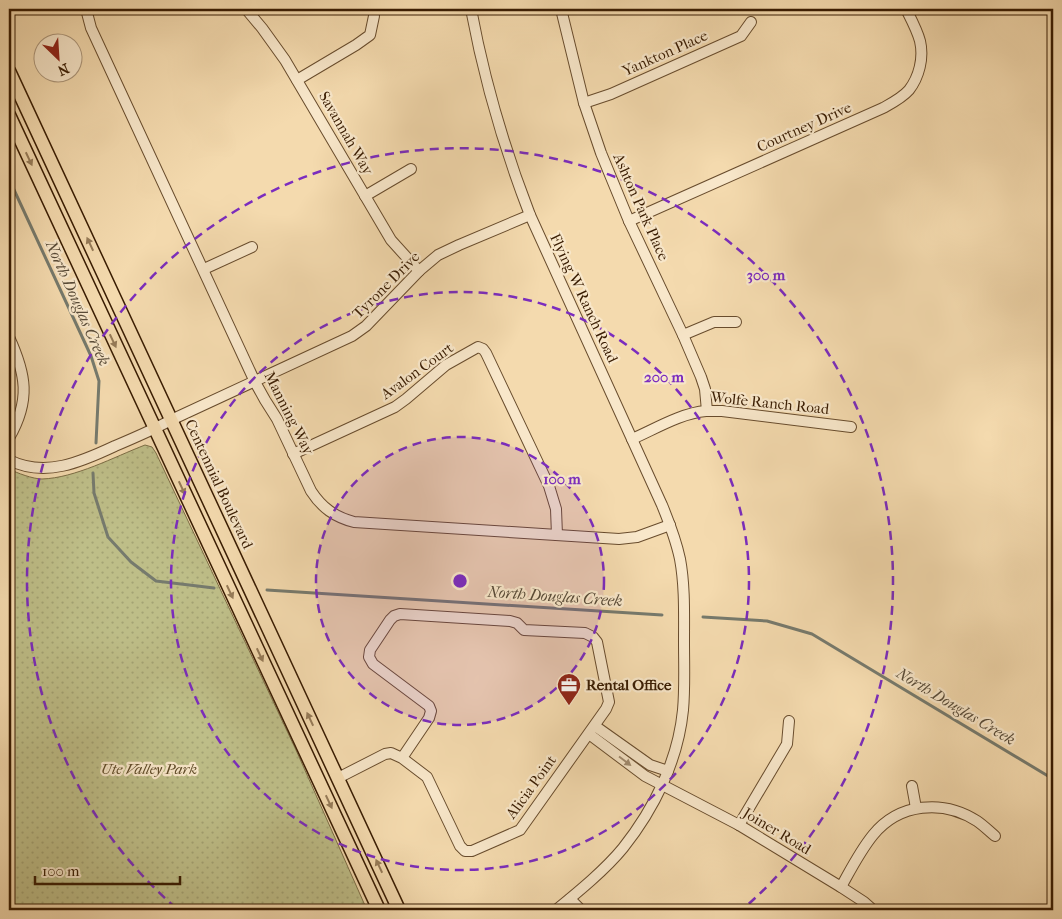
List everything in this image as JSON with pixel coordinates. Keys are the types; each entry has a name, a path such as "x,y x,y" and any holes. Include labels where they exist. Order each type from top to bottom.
{"main road":[{"name":"Centennial Boulevard","path":"9,70 399,910"},
{"path":"9,115 380,910"}],"street":[{"name":"Manning Way","path":"86,9 92,28 255,382 277,419 317,501 332,514 343,519 367,523 619,539 637,537 670,525"},
{"name":"Savannah Way","path":"246,9 275,44 391,240 419,271"},
{"name":"Flying W Ranch Road","path":"471,9 484,70 512,169 530,214 662,505 676,544 681,568 684,604 683,712 668,771 638,827 622,849 606,866 556,910"},
{"name":"Ashton Park Place","path":"561,9 584,103 601,153 629,221 701,377 707,411"},
{"name":"Courtney Drive","path":"629,221 883,108 901,97 909,90 914,81 921,61 921,43 906,9"},
{"path":"297,80 370,35 374,16"},
{"name":"Yankton Place","path":"584,103 611,94 741,36 751,22"},
{"path":"365,196 411,168"},
{"name":"Tyrone Drive","path":"9,460 28,467 42,468 56,467 84,460 255,382 359,332 434,258 530,214"},
{"path":"204,269 252,246"},
{"path":"683,335 714,322 736,322"},
{"path":"9,337 20,362 24,389 19,416 9,438"},
{"name":"Avalon Court","path":"293,454 395,407 446,365 478,347 483,349 489,357 550,486 556,509 557,535"},
{"name":"Wolfe Ranch Road","path":"632,439 681,417 707,411 722,411 850,427"},
{"name":"Alicia Point","path":"400,614 510,621 517,623 524,630 585,633 593,637 597,642 609,702 592,730 520,830 472,851 465,851 460,846 427,777 402,758 429,718 431,710 429,706 373,664 370,658 370,650 394,616 400,614"},
{"path":"738,825 787,744 789,721"},
{"path":"592,730 650,765 668,771"},
{"name":"Joiner Road","path":"592,730 645,776 738,825 841,887 873,910"},
{"path":"338,778 385,754 391,753 402,758"},
{"path":"912,786 916,808"},
{"path":"841,887 861,852 874,834 900,814 916,808 934,807 963,814 978,822 995,836"},
{"path":"570,899 581,910"}],"green space":[{"name":"Ute Valley Park","path":"145,445 152,447 156,453 296,750 367,910 9,910 9,469 34,478 55,478 81,471"}],"waterway":[{"name":"North Douglas Creek","path":"9,179 91,356 99,381 96,443"},
{"name":"North Douglas Creek","path":"93,473 94,493 108,537 131,562 156,581 214,588"},
{"name":"North Douglas Creek","path":"267,590 662,615"},
{"name":"North Douglas Creek","path":"703,617 767,621 812,634 1053,779"}],"place":[{"name":"Rental Office","path":"569,706"}]}
